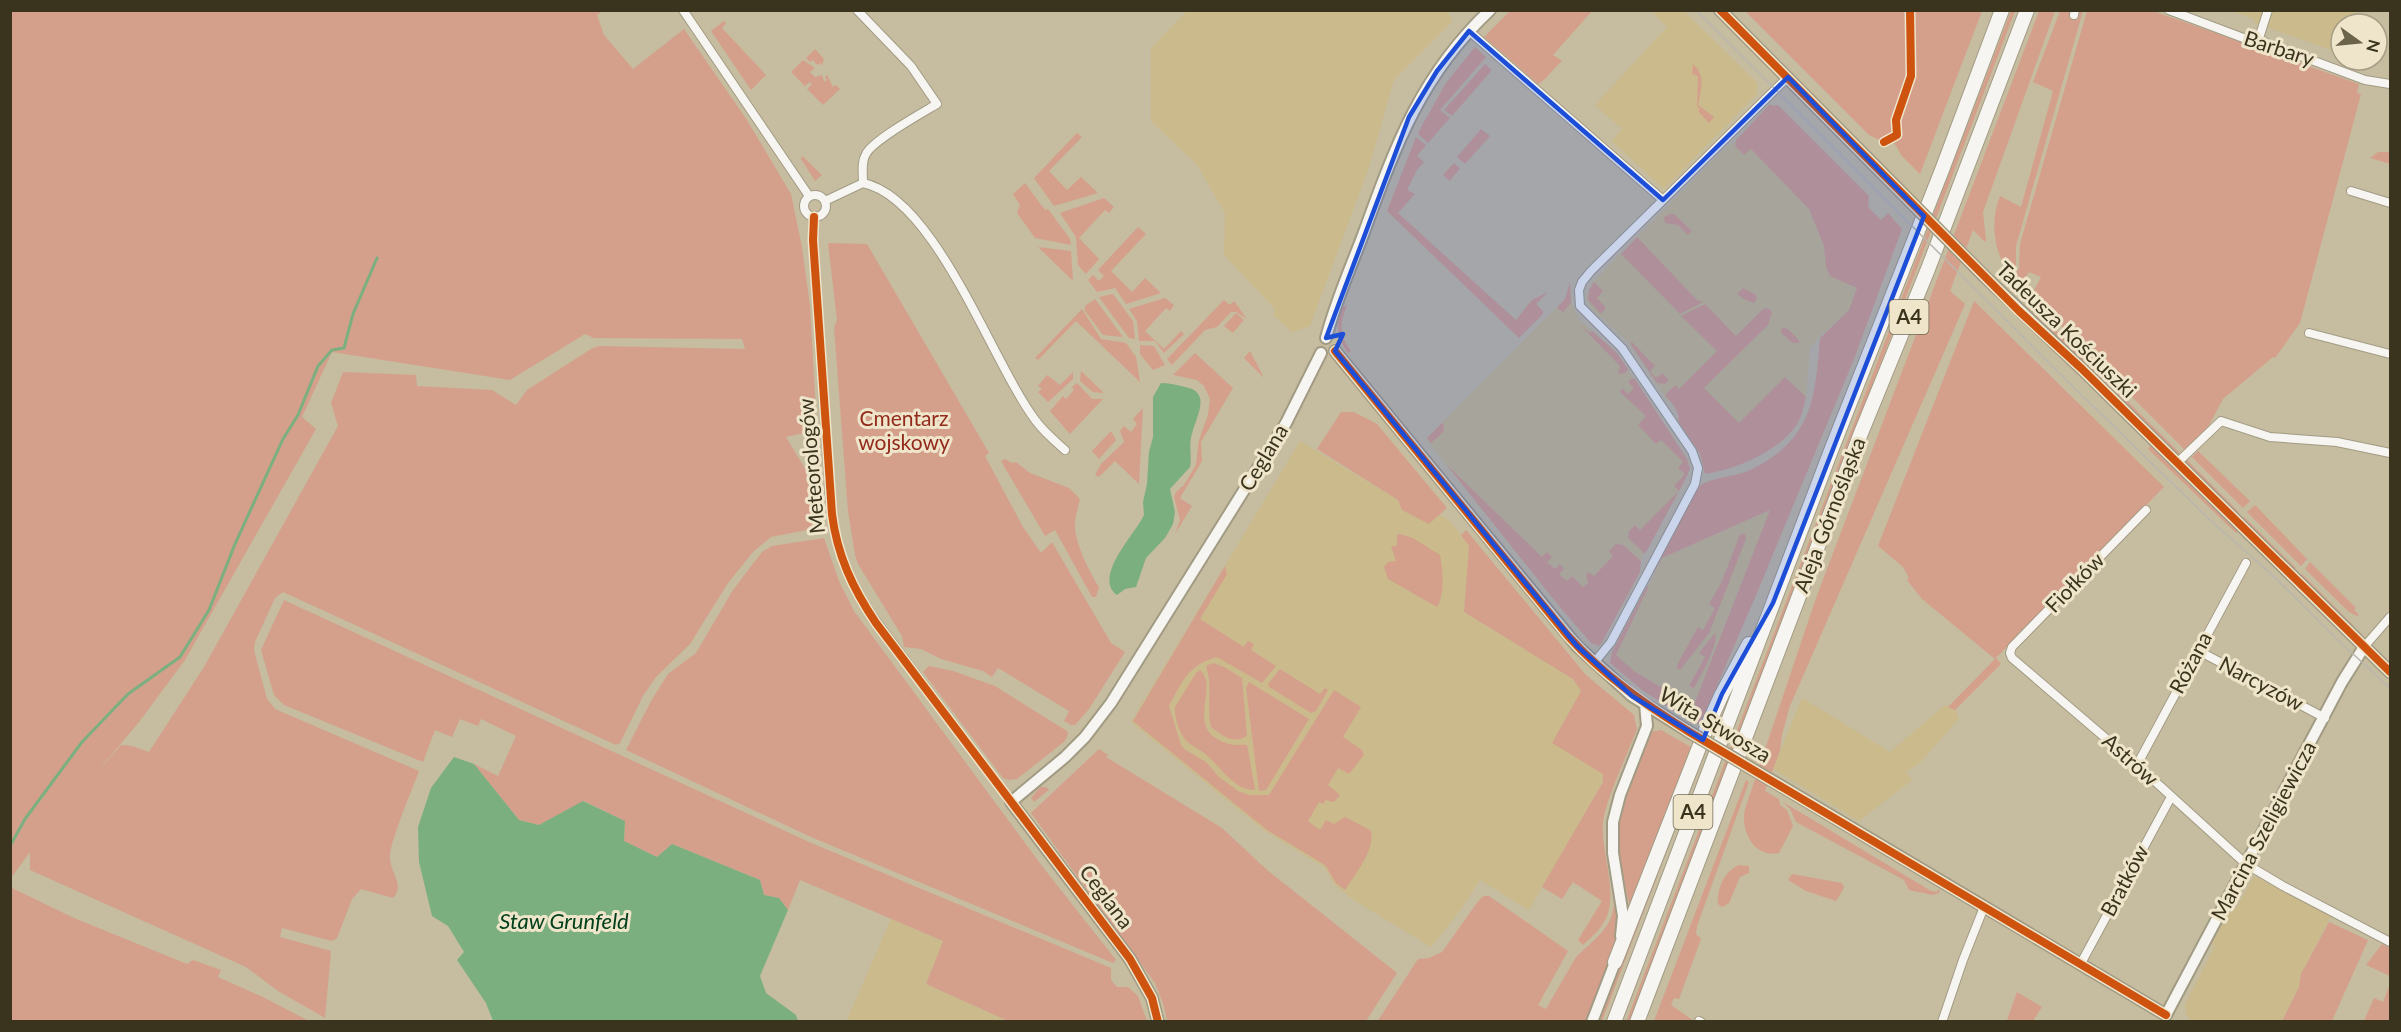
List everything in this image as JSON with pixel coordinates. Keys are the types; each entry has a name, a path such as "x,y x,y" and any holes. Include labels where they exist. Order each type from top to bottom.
{"highway":[{"name":"Aleja Górnośląska","path":"1614,1022 2002,10"},
{"name":"Aleja Górnośląska","path":"1637,1022 1861,433 1928,269 2027,10"},
{"path":"1615,962 1722,694 1773,603"}],"street":[{"name":"Meteorologów","path":"683,10 808,196 804,203 804,211 814,217 813,240 830,498 834,530 853,586 876,623 1011,802"},
{"path":"857,10 911,66 937,104 910,119 868,150 863,162 863,183"},
{"path":"1326,338 1335,341 1335,351 1329,356 1321,353 1319,345 1326,338 1409,117 1437,70 1469,31 1490,10"},
{"name":"Tadeusza Kościuszki","path":"1720,10 1984,276 2391,672"},
{"name":"Barbary","path":"2169,10 2246,39 2259,38 2266,43 2365,80 2391,84"},
{"path":"2259,38 2268,10"},
{"path":"1469,31 1663,200"},
{"path":"1594,663 1611,642 1695,484 1698,473 1697,462 1692,451 1626,352 1585,313 1578,300 1579,290 1584,279 1788,77"},
{"path":"825,201 863,183 877,186 888,193 922,225 1035,420 1065,450"},
{"path":"2351,191 2391,203"},
{"path":"808,196 818,195 825,201 826,208 823,214 814,217"},
{"path":"2309,333 2391,354"},
{"name":"Wita Stwosza","path":"1335,351 1563,630 1594,663 1646,705 2166,1018"},
{"name":"Ceglana","path":"1158,1022 1152,998 1130,959 1011,802 1079,744 1111,703 1276,439 1321,353"},
{"path":"2177,463 2221,421 2270,437 2337,442 2391,453"},
{"name":"Fiołków","path":"2012,658 2010,653 2012,647 2146,510"},
{"name":"Różana","path":"2137,765 2197,650 2246,563"},
{"path":"2364,647 2391,617"},
{"name":"Marcina Szeligiewicza","path":"2166,1018 2337,692 2364,647"},
{"name":"Narcyzów","path":"2197,650 2325,718"},
{"name":"Astrów","path":"2012,658 2137,765 2246,864 2283,886 2391,942"},
{"path":"1593,1022 1615,962 1623,916 1613,854 1613,822 1620,795 1647,726 1646,705"},
{"path":"1647,726 1666,718"},
{"name":"Bratków","path":"2080,965 2171,797"},
{"path":"1942,1022 1984,907"}],"highlighted area":[{"path":"1469,31 1663,200 1788,77 1924,216 1773,603 1722,694 1703,740 1632,696 1577,646 1335,351 1343,334 1326,338 1409,117 1437,71"}],"shaded area":[{"path":"1187,11 1448,11 1452,22 1394,80 1369,167 1310,326 1292,332 1273,315 1275,309 1224,255 1225,213 1197,165 1151,121 1151,48"},
{"path":"1651,11 1684,11 1757,83 1757,94 1664,189 1612,141 1622,129 1595,105 1667,27"},
{"path":"2230,11 2356,11 2329,12 2329,49 2255,23 2254,19"},
{"path":"1736,140 1735,146 1744,155 1750,148 1809,209 1824,246 1830,276 1857,287 1849,310 1810,348 1806,397 1785,377 1739,424 1692,377 1668,401 1629,343 1591,308 1586,298 1592,283 1721,152"},
{"path":"1565,299 1571,303 1580,320 1616,352 1687,459 1690,469 1594,646 1559,606 1426,439"},
{"path":"1300,441 1398,500 1403,510 1429,523 1439,514 1451,522 1469,546 1464,612 1573,679 1581,691 1603,774 1603,782 1529,910 1480,880 1459,912 1431,947 1352,899 1335,885 1324,867 1265,831 1131,722"},
{"path":"1771,510 1695,702 1697,709 1633,671 1616,655 1662,558"},
{"path":"1802,698 1890,752 1945,705 1955,710 1959,718 1921,762 1906,772 1912,780 1859,821 1773,769"},
{"path":"2254,876 2331,916 2301,974 2299,987 2282,1021 2191,1021 2186,1014 2185,1004 2215,946 2211,944 2229,913 2237,907"},
{"path":"891,919 943,941 926,984 1008,1021 846,1022"}],"green space":[{"path":"11,10 603,11 597,15 604,35 633,69 684,29 747,120 791,194 802,247 810,306 817,430 786,437 807,472 822,527 771,537 753,552 728,583 690,644 656,677 643,696 620,743 616,745 283,592 275,598 255,642 254,650 267,699 275,709 419,771 390,852 391,864 398,884 393,898 361,889 352,899 337,938 332,941 282,928 280,937 331,951 325,1018 278,991 246,967 30,870 30,852 11,878","holes":["585,334 594,338 742,339 745,349 599,346 527,390 516,405 492,390 417,386 416,375 343,372 331,403 338,426 204,667 149,752 121,745 93,777 139,722 185,660 316,429 302,417 332,352 510,380"]},
{"path":"1510,11 1592,11 1553,55 1562,61 1538,84 1484,37"},
{"path":"1745,11 1982,11 1920,174 1902,156 1890,136 1882,141 1869,135"},
{"path":"2011,11 2015,11 1630,1021 1626,1022"},
{"path":"2039,11 2055,11 1983,212 1986,240 1985,242 1973,230 1950,291 1965,304 1790,706 1780,751 1765,791 1779,799 1780,805 1787,810 1793,826 1779,853 1762,852 1747,834 1745,809 1816,598"},
{"path":"2060,11 2071,11 2069,17 2077,20 2080,11 2083,11 2016,246 2016,266 2010,274 1997,246 1995,216 2000,196 2021,207 2053,91 2033,82"},
{"path":"2087,11 2153,11 2359,84 2357,93 2361,94 2300,323 2275,358 2273,357 2223,399 2208,427 2185,450 2031,296 2041,277 2029,272 2022,283 2028,288 2026,291 2013,278 2019,268 2020,244"},
{"path":"724,21 726,23 722,28 766,75 751,90 711,31"},
{"path":"1475,47 1486,57 1440,110 1450,118 1428,143 1418,134 1420,129 1446,83"},
{"path":"815,49 824,59 822,65 820,63 817,65 813,60 810,62 806,58"},
{"path":"803,60 815,68 810,72 815,77 822,75 824,82 827,80 825,77 827,75 833,87 836,85 840,89 823,105 807,89 812,84 810,82 805,86 791,72"},
{"path":"1485,64 1492,70 1452,116 1444,110"},
{"path":"1693,64 1701,78 1698,105 1714,117 1709,123 1698,111 1700,109 1697,106 1698,76 1692,74"},
{"path":"1770,104 1778,105 1869,196 1868,207 1881,220 1888,213 1902,229 1854,359 1700,725 1684,716 1690,705 1696,708 1695,702 1770,510 1662,558 1654,572 1652,571 1697,488 1709,481 1750,470 1771,458 1798,431 1812,399 1820,338 1849,310 1857,288 1830,276 1826,267 1824,246 1809,209 1751,149 1744,155 1735,146 1736,140"},
{"path":"1481,129 1490,136 1465,164 1457,157"},
{"path":"1077,133 1082,137 1049,171 1067,190 1081,177 1098,193 1054,206 1034,178"},
{"path":"1416,137 1426,145 1417,156 1424,162 1417,170 1407,190 1415,194 1398,213 1516,320 1532,300 1548,292 1536,304 1543,314 1519,338 1387,211"},
{"path":"2390,145 2390,164 2370,158 2378,152 2389,152"},
{"path":"802,156 822,175 815,181 801,159"},
{"path":"1454,163 1460,168 1450,181 1443,175"},
{"path":"1025,183 1045,210 1048,209 1070,239 1071,245 1035,238 1017,213 1020,205 1013,194"},
{"path":"1104,198 1114,207 1109,213 1105,210 1079,238 1099,259 1086,274 1078,265 1076,237 1060,213"},
{"path":"1674,214 1692,231 1688,235 1678,225 1665,223 1664,217"},
{"path":"1138,227 1146,234 1111,271 1132,292 1145,278 1161,293 1126,304 1115,288 1097,292 1088,280 1093,275 1099,281 1104,276 1098,270"},
{"path":"1637,237 1697,300 1703,302 1680,314 1621,254"},
{"name":"Cmentarz wojskowy","path":"828,243 867,244 989,453 985,456 1023,527 1041,553 1052,542 1111,643 1125,652 1089,709 1075,725 1064,721 1069,711 998,668 992,677 983,671 941,659 921,649 904,647 902,636 858,564 848,511 834,328 837,320"},
{"path":"1038,247 1071,251 1073,281"},
{"path":"1570,282 1571,303 1563,312 1557,308 1565,299"},
{"path":"1594,282 1603,291 1597,298 1606,308 1601,314 1588,300 1589,290"},
{"path":"1743,288 1756,295 1754,303 1737,294"},
{"path":"1113,294 1133,321 1135,339 1129,338 1099,297"},
{"path":"1165,298 1174,305 1170,311 1166,308 1145,331 1164,349 1181,331 1184,334 1164,353 1155,341 1139,341 1137,321 1129,309"},
{"path":"1095,299 1123,337 1103,335 1085,311 1085,306"},
{"path":"1224,300 1230,305 1234,301 1247,319 1236,312 1231,312 1217,327 1205,330 1172,365 1167,359"},
{"path":"1974,301 2164,487 1996,658 2001,664 1955,710 1948,707 1995,659 1922,599 1907,580 1909,578 1903,567 1878,546"},
{"path":"2027,302 2180,453 2177,455 2025,304"},
{"path":"1705,304 1736,336 1763,309 1768,308 1772,312 1768,325 1704,388 1739,423 1785,377 1806,397 1797,424 1779,443 1756,458 1705,474 1700,454 1678,421 1675,407 1665,395 1675,385 1679,389 1717,351 1681,316"},
{"path":"1347,305 1343,317 1342,334 1351,351 1348,353 1339,337 1338,326 1341,308"},
{"path":"1082,309 1101,339 1126,343 1136,357 1140,382 1076,321 1038,360 1035,358"},
{"path":"1236,313 1244,320 1233,333 1224,326"},
{"path":"1578,323 1590,333 1592,331 1616,352 1628,369 1625,373 1618,374 1620,366"},
{"path":"1782,327 1789,330 1799,340 1799,343 1793,343 1781,333"},
{"path":"1631,341 1655,366 1650,371 1656,378 1662,373 1669,380 1665,384 1657,383 1631,345"},
{"path":"1140,345 1154,346 1165,365 1153,370 1140,354"},
{"path":"1250,351 1264,378 1244,358"},
{"path":"1195,353 1233,388 1201,442 1202,461 1180,498 1192,506 1175,534 1180,520 1174,497 1196,465 1199,440 1208,415 1210,399 1204,386 1197,380 1173,375"},
{"path":"1081,371 1104,393 1093,392 1080,381"},
{"path":"1073,372 1073,379 1048,402 1038,392 1042,389 1038,386 1047,375 1060,385"},
{"path":"1632,378 1635,379 1687,459 1690,469 1679,491 1674,486 1685,474 1678,468 1683,462 1661,440 1656,444 1638,425 1646,416 1620,392 1622,388 1628,394 1634,388 1628,382"},
{"path":"1077,383 1092,399 1103,399 1070,434 1050,411 1063,396 1066,399 1074,390 1072,387"},
{"path":"1143,408 1139,484 1115,461 1099,477 1095,475 1101,464 1124,442 1120,431 1124,426 1131,432 1137,424 1133,419"},
{"path":"1341,412 1354,412 1377,424 1447,508 1429,524 1402,510 1398,500 1317,449"},
{"path":"1443,422 1444,431 1431,443 1427,438"},
{"path":"1111,431 1116,440 1099,459 1092,451"},
{"path":"2151,445 2238,531 2236,533 2148,449"},
{"path":"2198,451 2250,501 2243,508 2192,457"},
{"path":"1005,459 1012,463 1016,462 1030,473 1069,488 1080,499 1075,521 1076,535 1084,559 1099,587 1096,597 1092,597 1055,530 1045,536 1001,461"},
{"path":"2186,459 2239,512 2237,515 2184,461"},
{"path":"1446,464 1542,557 1547,552 1552,557 1547,562 1555,569 1560,564 1564,569 1559,574 1567,581 1572,576 1583,587 1588,583 1586,575 1588,572 1594,576 1613,556 1609,551 1616,544 1623,545 1641,561 1640,572 1600,646 1591,643 1559,606"},
{"path":"1679,491 1645,554 1628,538 1629,531 1635,525 1640,530"},
{"path":"2255,505 2307,559 2301,566 2247,512"},
{"path":"2244,517 2296,568 2294,570 2242,519"},
{"path":"1466,530 1586,675 1634,715 1637,729 1614,784 1604,816 1604,843 1610,887 1608,914 1600,928 1583,945 1578,940 1602,901 1573,882 1562,899 1542,887 1603,782 1603,774 1552,743 1581,691 1573,679 1464,612 1469,546 1461,535"},
{"path":"1740,534 1745,534 1746,539 1709,633 1681,669 1677,669 1698,627 1703,630 1715,608 1709,604 1722,581"},
{"path":"1397,535 1413,538 1440,555 1442,589 1437,607 1388,579 1384,567 1388,562 1396,561 1391,546 1397,546"},
{"path":"824,538 839,581 854,611 1042,866 1116,960 1113,963 811,837 626,750 651,701 668,674 696,653 733,590 762,552 772,546"},
{"path":"2310,562 2356,608 2354,610 2359,615 2349,612 2305,569"},
{"path":"1225,566 1227,574 1200,619 1244,647 1248,641 1254,644 1251,650 1276,666 1262,683 1217,657 1193,669 1169,706 1181,745 1206,762 1219,777 1238,791 1249,795 1269,795 1334,690 1361,707 1343,737 1362,750 1364,755 1349,774 1338,768 1328,785 1340,795 1334,802 1325,800 1324,804 1319,802 1308,821 1320,830 1326,820 1334,824 1345,817 1370,830 1372,837 1368,852 1345,890 1336,883 1325,865 1267,830 1133,721"},
{"path":"2302,574 2355,627 2354,629 2300,576"},
{"path":"1647,586 1616,655 1634,671 1687,703 1679,714 1642,690 1610,663 1612,652"},
{"path":"284,600 809,842 1111,968 1111,980 1117,987 1128,987 1138,996 1147,1021 1008,1021 926,984 943,941 800,880 788,910 779,898 764,895 760,880 672,844 657,857 624,841 625,821 584,801 539,825 519,820 474,764 498,776 516,736 481,719 478,726 460,719 452,737 435,730 423,762 284,705 274,695 261,650"},
{"path":"1715,633 1712,652 1705,668 1694,688 1689,686 1705,657 1699,653"},
{"path":"1213,663 1242,678 1247,736 1242,739 1228,738 1211,727 1206,666"},
{"path":"929,666 953,671 995,686 1067,731 1065,741 1017,779 1003,778 923,672"},
{"path":"1280,669 1320,694 1325,688 1328,690 1316,711 1311,713 1269,687 1268,684"},
{"path":"1200,670 1207,687 1204,719 1207,729 1215,738 1229,744 1247,745 1255,789 1253,790 1232,781 1210,758 1187,741 1179,728 1175,707"},
{"path":"1249,682 1309,719 1266,790 1259,791 1246,688"},
{"path":"1720,712 1602,1021 1599,1022 1700,755"},
{"path":"1661,730 1691,747 1630,908 1618,852 1618,826 1627,793 1648,736 1650,732"},
{"path":"1099,749 1108,755 1106,757 1222,828 1266,869 1397,973 1366,1021 1167,1021 1155,983 1031,813"},
{"path":"1746,780 1749,782 1697,926 1696,934 1701,939 1679,999 1674,998 1671,1005 1694,1021 1654,1021"},
{"path":"1040,787 1046,787 1049,790 1034,802 1031,798"},
{"path":"1783,802 1931,891 1936,892 1940,889 1939,893 1933,895 1909,890 1904,880 1796,822 1790,809"},
{"path":"1739,865 1749,866 1749,873 1740,877 1729,903 1722,907 1718,904 1720,887 1729,872"},
{"path":"1792,874 1842,883 1844,888 1836,901 1806,891 1788,880"},
{"path":"1613,881 1619,907 1617,939 1587,1021 1377,1022 1418,959 1429,958 1442,952 1484,896 1489,896 1568,951 1538,1005 1546,1009 1576,957 1600,934 1609,921 1614,905"},
{"path":"10,887 74,918 187,964 193,960 221,970 218,977 309,1021 11,1021"},
{"path":"2329,922 2368,940 2332,1021 2282,1021 2299,987 2301,974"},
{"path":"2382,944 2390,948 2390,976 2366,965"},
{"path":"2390,984 2390,1021 2364,1021 2374,998 2383,1002"},
{"path":"2017,992 2042,1007 2033,1021 2007,1020"}],"water":[{"path":"1161,383 1185,387 1194,390 1199,395 1200,408 1190,445 1190,467 1170,489 1175,512 1173,524 1165,538 1146,558 1136,587 1125,589 1117,595 1111,587 1112,567 1144,515 1143,502 1153,437 1153,397"},
{"name":"Staw Grunfeld","path":"454,757 474,764 519,820 539,825 583,801 625,821 624,841 657,857 672,844 760,880 764,895 779,898 788,910 760,976 766,993 796,1015 798,1021 493,1021 486,1003 457,960 464,952 448,926 432,916 419,862 418,827 431,788"}],"waterway":[{"path":"10,846 25,819 82,742 128,694 180,657 209,610 235,544 283,439 298,415 318,366 332,350 344,348 353,314 377,258"}],"tram line":[{"path":"1696,10 2056,370 2210,520 2270,573 2390,688"}],"cycle path":[{"path":"1720,10 2019,311 2082,369 2390,672"},
{"path":"1884,142 1897,135 1896,120 1911,76 1910,10"},
{"path":"814,217 813,240 832,514 834,529 847,571 876,623 1130,959 1152,998 1158,1022"},
{"path":"1335,351 1568,636 1611,677 1642,701 1691,733 2166,1015"}]}
